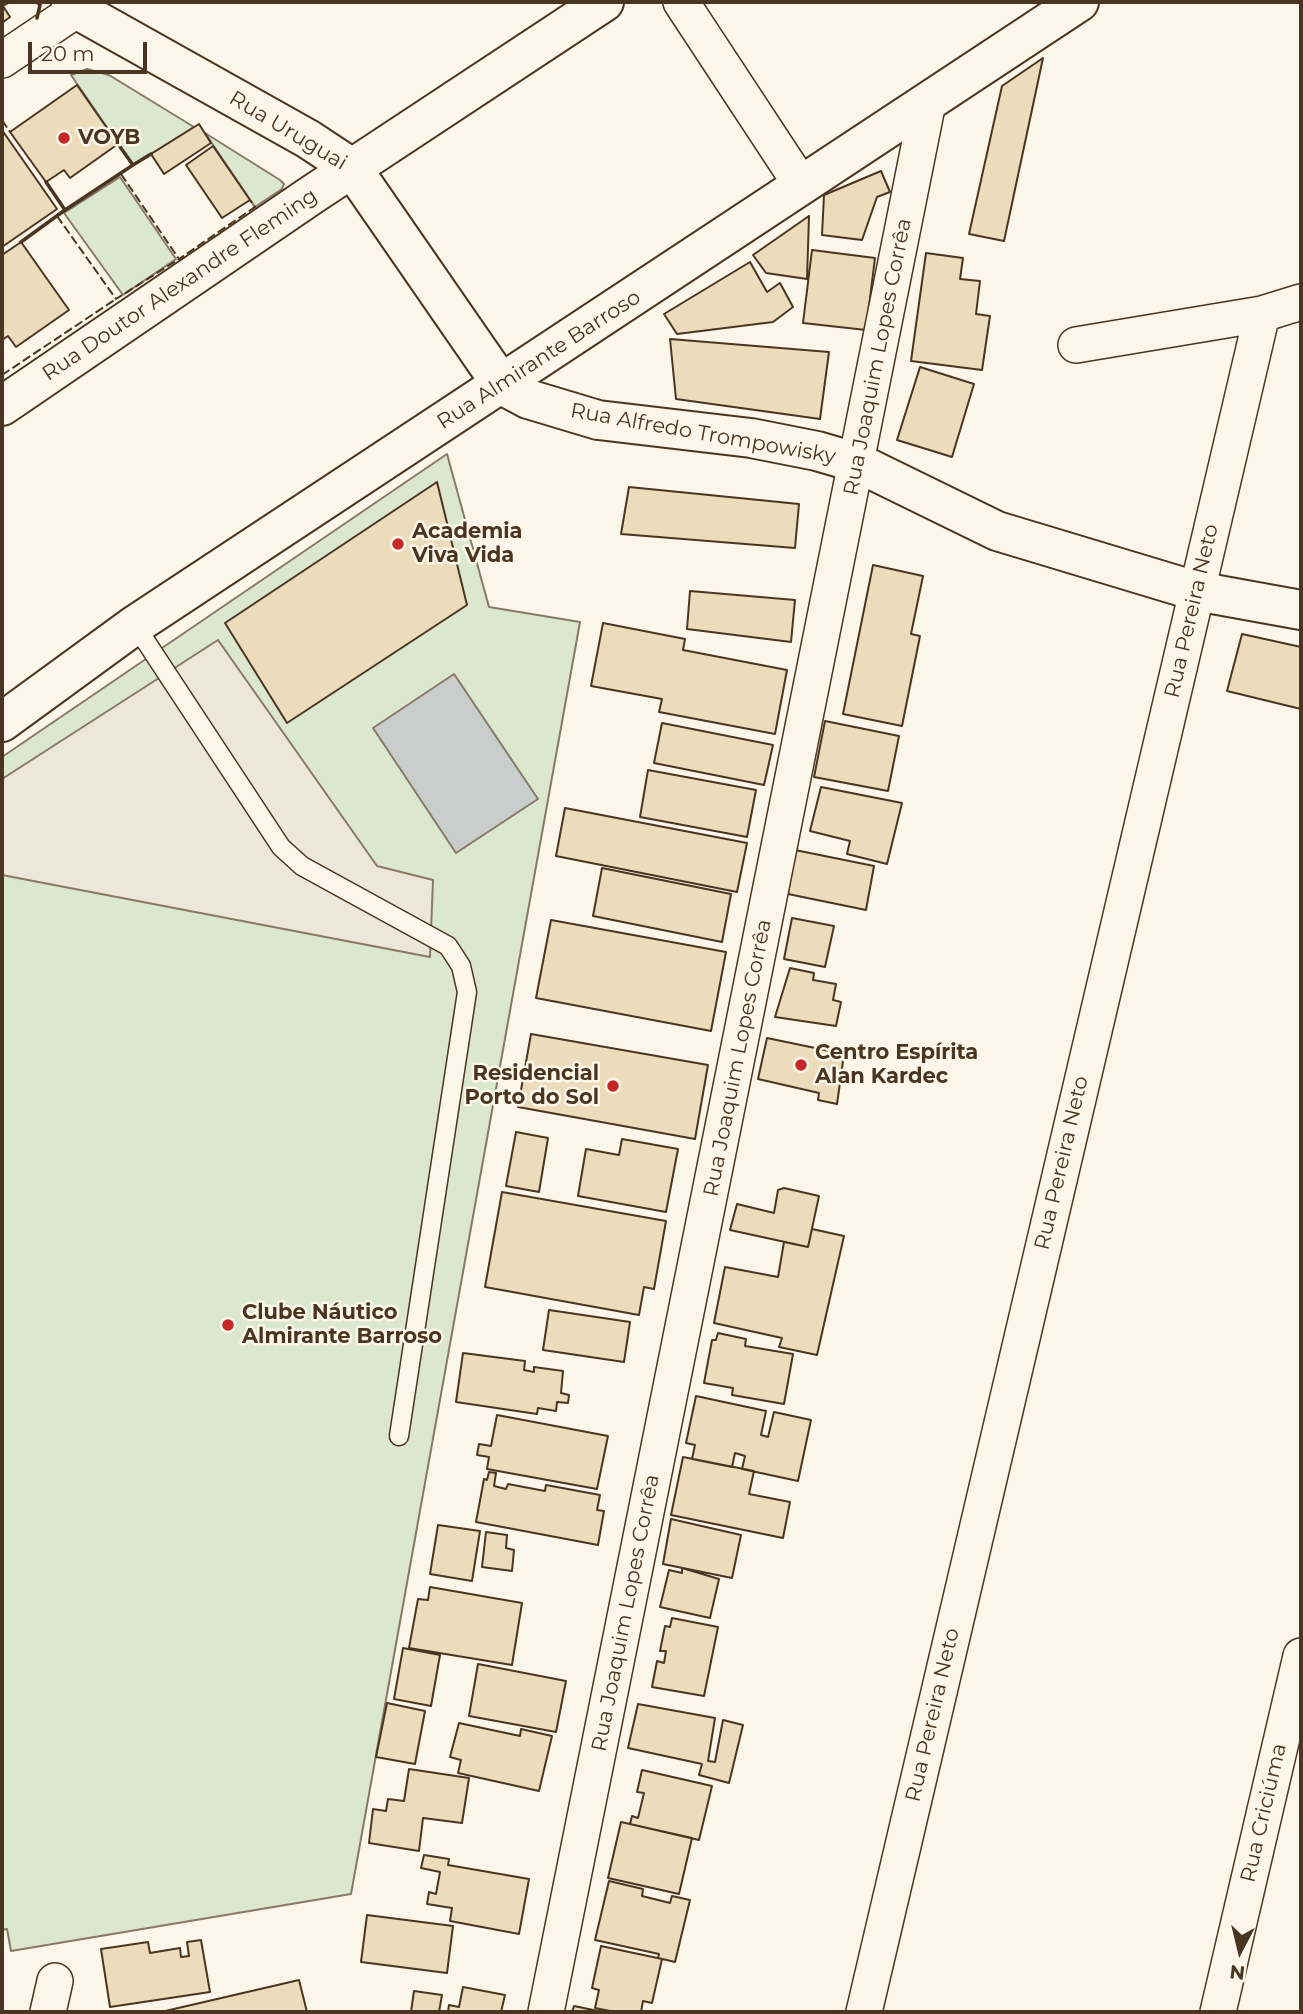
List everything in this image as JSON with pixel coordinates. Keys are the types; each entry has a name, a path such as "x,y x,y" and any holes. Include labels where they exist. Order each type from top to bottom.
{"street":[{"name":"Rua Doutor Alexandre Fleming","path":"2,406 352,168 604,2"},
{"path":"681,2 802,186"},
{"name":"Rua Almirante Barroso","path":"2,723 135,625 1079,2"},
{"name":"Rua Uruguai","path":"78,4 308,139 352,168 502,385"},
{"path":"2,61 78,4"},
{"name":"Rua Joaquim Lopes Corrêa","path":"546,2012 858,463 928,102"},
{"path":"1076,345 1262,314 1301,302"},
{"name":"Rua Pereira Neto","path":"864,2012 1262,314"},
{"name":"Rua Alfredo Trompowisky","path":"502,385 528,399 598,419 751,438 858,463 997,531 1196,591 1301,610"},
{"name":"Rua Criciúma","path":"1218,2012 1301,1656"}],"lane":[{"path":"135,625 281,847 302,866 448,946 461,966 467,992 399,1436"}],"green space":[{"path":"87,69 109,75 194,127 133,165 71,75"},
{"path":"205,133 280,180 284,184 282,189 255,207"},
{"path":"120,177 176,259 123,295 64,213"},
{"name":"Clube Náutico Almirante Barroso","path":"447,454 489,607 580,622 351,1894 11,1951 7,1929 2,1930 2,757"}],"shaded area":[{"path":"218,640 377,866 433,880 430,957 2,875 2,779"},
{"path":"454,674 538,799 456,853 373,728"}],"building":[{"path":"2,2 10,2 3,6 10,17 2,23"},
{"path":"1043,58 1004,241 969,234 1002,86"},
{"name":"VOYB","path":"77,85 118,144 70,178 64,170 46,182 10,132"},
{"path":"199,124 211,143 164,174 151,154"},
{"path":"2,130 57,209 2,247"},
{"path":"213,146 250,200 222,218 186,165"},
{"path":"881,171 890,192 877,197 862,240 822,235 824,195"},
{"path":"809,216 807,279 766,273 753,255"},
{"path":"21,242 69,310 16,347 8,336 2,340 2,255"},
{"path":"812,250 875,258 866,330 803,323"},
{"path":"926,253 963,258 960,279 980,281 976,314 990,316 982,370 911,361"},
{"path":"750,262 767,292 780,283 793,307 773,322 677,334 664,314"},
{"path":"670,339 829,352 820,419 676,399"},
{"path":"920,367 974,384 952,457 897,440"},
{"name":"Academia Viva Vida","path":"437,482 467,605 287,723 225,623"},
{"path":"629,487 799,504 795,548 621,534"},
{"path":"873,565 923,576 911,634 920,636 902,726 843,714"},
{"path":"690,591 795,600 791,642 687,629"},
{"path":"603,623 685,639 683,650 787,670 775,734 659,712 662,699 591,686"},
{"path":"1242,634 1301,647 1301,709 1227,691"},
{"path":"825,721 899,736 888,791 814,777"},
{"path":"662,723 773,745 764,785 654,763"},
{"path":"648,770 756,790 747,837 640,817"},
{"path":"821,787 902,803 887,864 847,854 850,841 810,831"},
{"path":"565,808 747,843 737,892 556,856"},
{"path":"795,850 874,866 866,910 788,894"},
{"path":"602,868 731,894 722,942 593,916"},
{"path":"792,918 834,926 825,967 784,959"},
{"path":"551,920 726,952 711,1031 536,998"},
{"path":"790,968 814,973 813,980 836,984 833,1000 841,1002 836,1026 775,1017"},
{"name":"Residencial Porto do Sol","path":"531,1034 708,1065 695,1139 518,1107"},
{"name":"Centro Espírita Alan Kardec","path":"767,1038 844,1054 837,1104 818,1100 819,1093 758,1079"},
{"path":"516,1132 548,1138 539,1192 506,1186"},
{"path":"622,1139 678,1149 666,1212 578,1196 586,1149 619,1155"},
{"path":"784,1188 819,1196 808,1247 730,1230 737,1204 774,1213 778,1190"},
{"path":"502,1192 666,1221 654,1289 644,1287 639,1315 485,1287"},
{"path":"812,1229 844,1236 817,1355 779,1347 782,1338 714,1323 725,1267 778,1277 784,1242 808,1247"},
{"path":"549,1310 630,1322 624,1362 543,1350"},
{"path":"718,1333 746,1339 745,1346 793,1354 784,1404 732,1395 733,1388 704,1383 712,1340 716,1340"},
{"path":"463,1353 525,1361 524,1370 534,1372 534,1367 563,1371 561,1393 569,1395 568,1403 557,1402 556,1411 538,1408 537,1414 456,1402"},
{"path":"696,1396 766,1411 761,1435 768,1437 774,1412 811,1420 798,1481 742,1469 745,1456 735,1453 732,1467 692,1459 695,1445 686,1443"},
{"path":"497,1415 608,1436 597,1489 487,1469 489,1457 477,1455 479,1444 491,1446"},
{"path":"683,1457 754,1471 749,1494 790,1502 783,1538 671,1515"},
{"path":"489,1472 496,1473 494,1486 506,1489 508,1484 545,1491 546,1485 600,1495 597,1510 604,1511 598,1545 476,1522 484,1479 487,1480"},
{"path":"671,1519 741,1535 732,1578 663,1564"},
{"path":"438,1525 480,1531 472,1581 430,1574"},
{"path":"486,1532 507,1535 506,1548 514,1550 512,1571 482,1567"},
{"path":"682,1568 719,1579 710,1618 660,1607 669,1570 682,1573"},
{"path":"430,1587 522,1603 512,1665 409,1648 418,1599 428,1600"},
{"path":"672,1618 718,1627 704,1696 652,1687 657,1661 664,1663 666,1651 660,1651 665,1626 670,1627"},
{"path":"403,1648 440,1655 431,1706 394,1699"},
{"path":"478,1664 566,1681 556,1732 469,1716"},
{"path":"387,1703 425,1711 415,1764 376,1757"},
{"path":"638,1704 715,1718 708,1761 715,1762 723,1720 743,1725 729,1783 699,1775 702,1764 628,1748"},
{"path":"459,1723 520,1736 521,1729 552,1736 539,1791 458,1773 461,1760 450,1757"},
{"path":"409,1769 469,1778 462,1823 423,1818 419,1851 369,1843 373,1809 386,1811 388,1799 404,1801"},
{"path":"642,1770 712,1786 699,1840 630,1824 632,1816 638,1818 644,1793 637,1792"},
{"path":"621,1822 692,1838 679,1894 608,1878"},
{"path":"424,1855 449,1859 448,1865 529,1879 519,1934 450,1921 452,1908 427,1904 429,1892 436,1894 440,1872 421,1868"},
{"path":"609,1881 643,1889 642,1896 670,1903 672,1896 690,1900 675,1962 658,1958 659,1954 595,1940"},
{"path":"367,1915 453,1926 447,1973 361,1962"},
{"path":"201,1940 210,1992 110,2007 101,1949 148,1942 150,1953 180,1948 181,1957 189,1956 187,1942"},
{"path":"601,1946 662,1959 652,2003 643,2001 641,2012 615,2012 595,2008 599,1990 592,1988"},
{"path":"299,1980 307,2012 161,2012"},
{"path":"463,1987 505,1995 501,2012 448,2012 449,2005 459,2007"},
{"path":"414,1991 442,1995 439,2012 411,2012"},
{"path":"574,2006 603,2012 572,2012"}],"fence":[{"path":"2,120 10,132"},
{"path":"121,174 179,259 255,207 250,200"},
{"path":"57,216 116,299 179,259"},
{"path":"2,375 116,299"}],"wall":[{"path":"37,2 40,5 37,18"},
{"path":"65,210 133,165 118,144"},
{"path":"133,165 151,154"},
{"path":"21,242 65,210 46,182"}],"place":[{"name":"VOYB","path":"64,138"},
{"name":"Academia Viva Vida","path":"398,544"},
{"name":"Centro Espírita Alan Kardec","path":"801,1065"},
{"name":"Residencial Porto do Sol","path":"613,1086"},
{"name":"Clube Náutico Almirante Barroso","path":"228,1325"}]}
